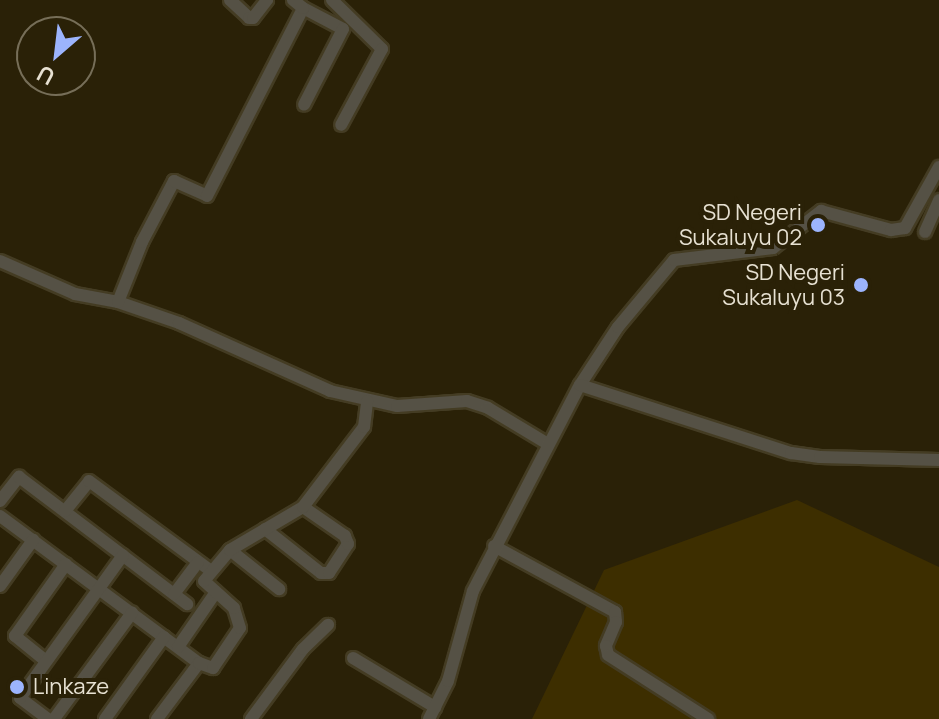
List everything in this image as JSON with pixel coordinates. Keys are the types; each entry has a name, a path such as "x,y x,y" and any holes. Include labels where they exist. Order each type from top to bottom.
{"street":[{"path":"230,0 249,18 253,18 267,0"},
{"path":"332,0 382,49 341,125"},
{"path":"118,302 142,242 174,181 207,196 298,4 343,29 362,30"},
{"path":"304,105 343,29"},
{"path":"429,719 453,663 467,603 548,444 580,385 618,327 674,260 773,248 821,211 891,230 905,228 939,167"},
{"path":"925,232 939,200"},
{"path":"0,261 75,294 118,302 179,323 330,391 367,401 411,406 467,401 488,408 548,444"},
{"path":"580,385 791,453 820,457 939,460"},
{"path":"0,517 199,663 213,668 240,628 234,608 204,581 230,550 303,507 364,427 367,401"},
{"path":"0,501 19,477 187,604"},
{"path":"65,511 89,481 211,571"},
{"path":"265,529 321,573 329,573 345,552 348,544 345,536 303,507"},
{"path":"0,586 33,540"},
{"path":"494,546 615,612 616,622 606,646 608,655 708,719"},
{"path":"230,550 279,589"},
{"path":"48,719 20,698 123,555"},
{"path":"174,594 198,562"},
{"path":"46,661 15,636 66,564"},
{"path":"178,647 216,592"},
{"path":"54,719 132,613"},
{"path":"272,719 255,714 303,649 328,625"},
{"path":"105,719 164,637"},
{"path":"353,658 435,707"},
{"path":"157,719 199,663"}],"shaded area":[{"path":"797,500 939,567 939,719 532,719 604,570"}],"place":[{"name":"SD Negeri Sukaluyu 02","path":"818,225"},
{"name":"SD Negeri Sukaluyu 03","path":"861,285"},
{"name":"Linkaze","path":"17,687"}]}
